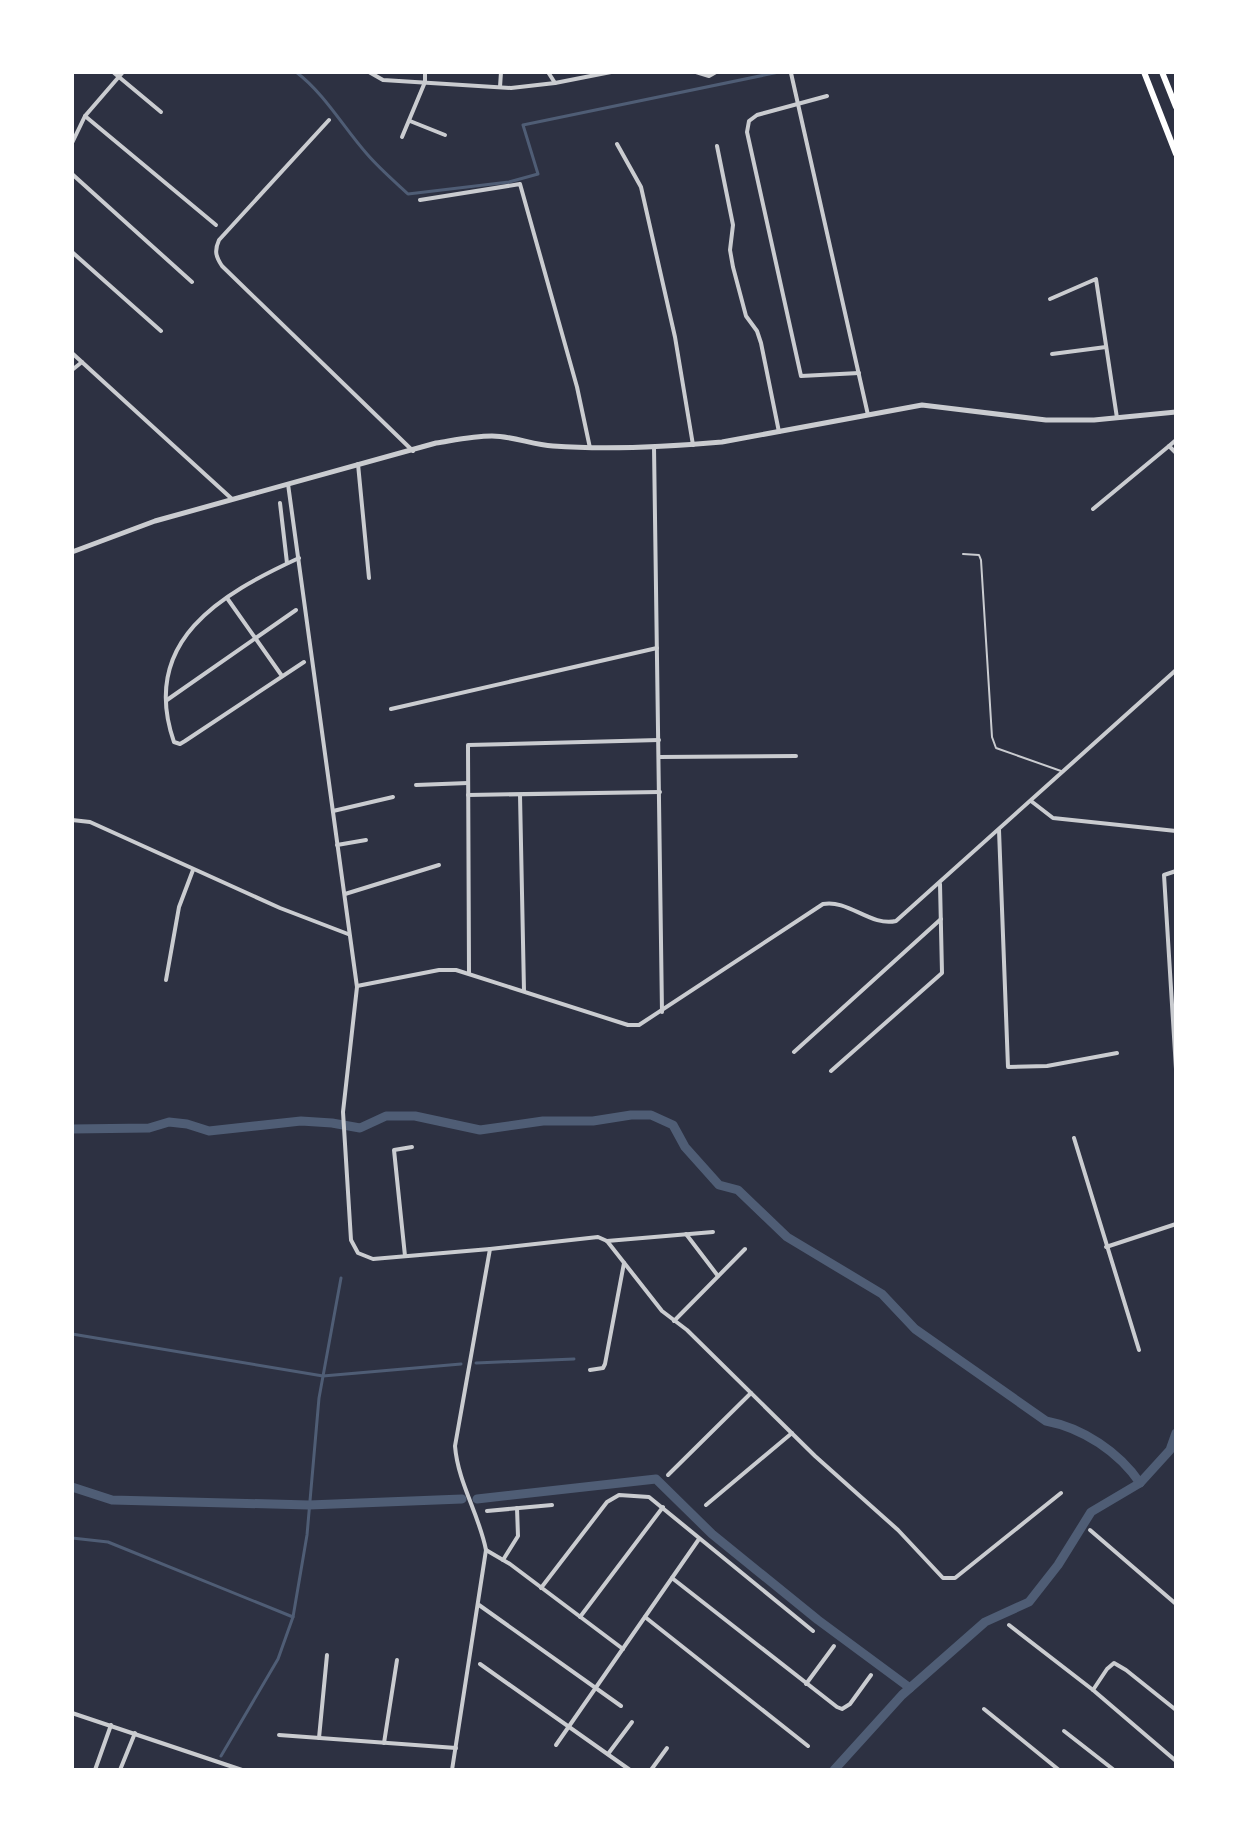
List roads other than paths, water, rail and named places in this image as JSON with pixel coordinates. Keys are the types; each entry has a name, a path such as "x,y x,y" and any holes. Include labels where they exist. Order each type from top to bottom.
{"main road":[{"path":"1144,72 1176,154"},
{"path":"1162,72 1176,107"}],"street":[{"path":"113,72 121,74 161,112"},
{"path":"371,72 383,80 500,87 555,83 611,72"},
{"path":"393,80 394,72"},
{"path":"402,137 425,82 425,72"},
{"path":"500,87 501,72"},
{"path":"548,72 555,83"},
{"path":"696,72 709,76 716,72"},
{"path":"791,73 868,415"},
{"path":"72,143 85,116 121,74"},
{"path":"827,96 757,115 749,121 747,132 801,376 859,373"},
{"path":"85,116 216,225"},
{"path":"329,120 219,240 215,248 217,258 413,451"},
{"path":"409,121 445,135"},
{"path":"617,144 641,187 675,337 693,445"},
{"path":"717,146 733,225 730,250 733,267 746,316 761,343 779,432"},
{"path":"72,174 192,282"},
{"path":"420,200 520,184 577,387 590,448"},
{"path":"72,252 161,331"},
{"path":"1050,299 1096,279 1117,418"},
{"path":"1052,354 1106,347"},
{"path":"72,353 232,499"},
{"path":"72,370 82,362"},
{"path":"72,552 155,521 457,439 494,436 542,445 590,448 693,445 922,405 1046,420 1176,412"},
{"path":"1093,509 1176,440"},
{"path":"1169,446 1176,453"},
{"path":"654,447 662,1012"},
{"path":"358,464 369,578"},
{"path":"288,483 357,987 343,1112 354,1248 373,1259 598,1237 607,1241 662,1311 687,1330 792,1433 898,1530 943,1578 955,1578 1061,1493"},
{"path":"280,503 287,563"},
{"path":"299,558 227,598 194,624 174,652 167,700 173,740 180,744 304,662"},
{"path":"227,598 282,676"},
{"path":"167,700 296,610"},
{"path":"391,709 658,647"},
{"path":"357,987 439,970 469,973 634,1026 662,1012 823,904 837,904 892,923 1176,670"},
{"path":"469,973 468,745 659,740"},
{"path":"659,757 796,756"},
{"path":"416,785 468,783"},
{"path":"468,795 660,792"},
{"path":"520,795 524,991"},
{"path":"333,811 393,797"},
{"path":"1031,801 1053,818 1176,831"},
{"path":"72,820 90,822 280,908 348,934"},
{"path":"999,830 1008,1067 1056,1065 1117,1053"},
{"path":"337,845 366,840"},
{"path":"344,894 439,865"},
{"path":"166,980 177,917 193,870"},
{"path":"1176,871 1164,875 1176,1069"},
{"path":"831,1071 942,973 940,882"},
{"path":"794,1052 941,919"},
{"path":"1074,1138 1139,1350"},
{"path":"405,1256 394,1150 412,1147"},
{"path":"1106,1247 1176,1224"},
{"path":"607,1241 713,1232"},
{"path":"686,1234 718,1276"},
{"path":"452,1770 486,1550 457,1468 455,1446 490,1249"},
{"path":"674,1322 745,1249"},
{"path":"590,1370 603,1368 605,1364 624,1263"},
{"path":"668,1475 751,1393"},
{"path":"706,1505 792,1433"},
{"path":"541,1588 607,1502 619,1495 649,1497 813,1631"},
{"path":"487,1511 552,1505"},
{"path":"580,1617 663,1507"},
{"path":"503,1560 518,1536 517,1508"},
{"path":"1090,1530 1176,1604"},
{"path":"556,1745 699,1539"},
{"path":"486,1550 623,1649"},
{"path":"672,1578 842,1709 850,1704 871,1675"},
{"path":"479,1605 621,1706"},
{"path":"645,1617 808,1746"},
{"path":"1009,1625 1093,1690 1176,1761"},
{"path":"806,1684 834,1646"},
{"path":"319,1738 327,1655"},
{"path":"384,1743 397,1660"},
{"path":"1093,1690 1114,1663 1176,1710"},
{"path":"480,1664 630,1770"},
{"path":"984,1709 1059,1770"},
{"path":"72,1713 242,1770"},
{"path":"608,1754 632,1722"},
{"path":"95,1770 111,1725"},
{"path":"1064,1731 1114,1770"},
{"path":"120,1770 135,1733"},
{"path":"279,1735 456,1748"},
{"path":"651,1770 667,1748"}],"lane":[{"path":"963,554 979,555 981,560 992,737 996,748 1064,772"}],"waterway":[{"path":"296,72 325,100 358,144 408,194 509,182 538,174 523,125 779,72"},
{"path":"72,1129 149,1128 169,1122 209,1131 301,1121 360,1128 386,1116 415,1116 480,1130 543,1121 593,1121 651,1115 673,1125 685,1147 719,1185 738,1190 787,1237 882,1294 915,1329 1046,1421 1073,1429 1099,1443 1122,1461 1140,1483"},
{"path":"221,1756 278,1659 293,1617 307,1535 319,1398 341,1278"},
{"path":"72,1334 323,1376 461,1364"},
{"path":"476,1363 574,1359"},
{"path":"834,1770 902,1695 985,1622 1029,1602 1058,1565 1091,1512 1140,1483 1170,1450 1176,1433"},
{"path":"477,1499 656,1479 712,1534 818,1620 910,1688"},
{"path":"72,1487 112,1500 309,1505 462,1499"},
{"path":"72,1538 108,1542 293,1617"}]}
